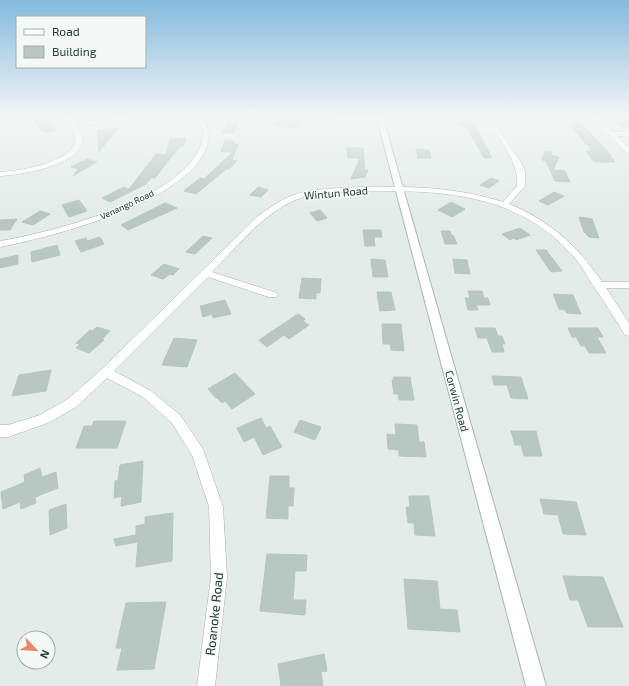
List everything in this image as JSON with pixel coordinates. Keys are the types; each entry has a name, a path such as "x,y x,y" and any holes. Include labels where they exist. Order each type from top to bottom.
{"main road":[{"name":"Corwin Road","path":"387,147 536,686"}],"street":[{"path":"0,174 19,173 54,163 68,155 77,147"},
{"name":"Venango Road","path":"0,244 54,233 84,224 141,201 165,187 184,173 197,159 202,147"},
{"path":"504,205 521,186 522,178 521,171 506,147"},
{"name":"Wintun Road","path":"0,431 8,431 44,419 72,403 106,372 260,219 277,206 298,196 319,192 399,189 438,190 462,193 504,205 531,218 556,234 579,256 629,332"},
{"path":"206,273 273,295"},
{"path":"598,285 629,285"},
{"name":"Roanoke Road","path":"106,372 147,394 176,419 198,453 216,507 219,577 206,686"}],"building":[{"path":"99,147 103,147 99,152"},
{"path":"168,147 179,147 155,178 151,178 146,184 110,202 102,198 124,187 129,189 156,154 166,155"},
{"path":"223,147 237,147 232,160 237,161 229,169 226,169 196,194 184,191 200,178 204,179 233,152 221,152"},
{"path":"478,147 486,147 492,158 484,158"},
{"path":"589,147 603,147 615,162 594,162 586,151 592,151"},
{"path":"347,148 363,148 365,170 368,170 365,177 351,179 360,158 348,158"},
{"path":"416,149 429,150 431,158 418,158"},
{"path":"545,151 552,152 551,155 559,157 553,170 565,171 570,182 555,181 546,161 542,160"},
{"path":"86,159 97,162 73,176 78,169 71,167 82,161 84,162"},
{"path":"491,178 499,181 489,188 480,185"},
{"path":"258,187 268,190 261,197 250,195"},
{"path":"554,192 564,196 548,205 539,201"},
{"path":"79,200 87,211 69,217 62,205"},
{"path":"451,202 465,209 452,217 438,210"},
{"path":"165,203 177,208 128,230 121,225"},
{"path":"320,210 327,218 317,221 310,213"},
{"path":"40,211 50,214 33,225 22,222"},
{"path":"579,217 592,219 599,238 589,237 584,232"},
{"path":"17,219 10,230 0,230 0,220"},
{"path":"520,228 530,235 516,240 514,238 510,240 502,234"},
{"path":"363,230 381,230 382,237 374,237 375,246 365,246"},
{"path":"441,231 450,231 457,244 445,244"},
{"path":"203,236 212,238 195,254 186,252"},
{"path":"100,237 104,244 81,252 75,241 86,238 87,241"},
{"path":"57,245 60,255 32,262 31,252"},
{"path":"536,250 546,250 562,271 551,272"},
{"path":"18,255 18,264 0,268 0,259"},
{"path":"371,259 385,260 388,277 373,277"},
{"path":"453,259 467,260 470,274 455,273"},
{"path":"164,264 179,269 173,275 170,274 163,279 151,275"},
{"path":"302,278 321,279 320,293 316,293 316,299 299,298"},
{"path":"468,291 482,291 484,298 488,298 490,305 476,305 478,310 468,310 465,298 470,298"},
{"path":"377,292 391,292 395,310 380,311"},
{"path":"553,294 573,295 581,314 567,313 565,310 559,309"},
{"path":"225,300 231,314 213,318 212,314 203,317 200,306"},
{"path":"298,314 305,319 303,321 309,325 289,339 284,335 267,347 259,340"},
{"path":"382,324 401,324 404,351 391,350 390,344 383,344"},
{"path":"97,327 110,331 102,339 104,340 89,353 76,348 80,344 76,343 90,330 92,331"},
{"path":"475,328 495,328 498,336 502,336 505,344 502,344 504,352 492,352 487,338 478,338"},
{"path":"568,328 598,328 603,337 597,337 606,353 589,353 585,346 581,346 576,337 572,337"},
{"path":"174,338 197,340 187,367 162,365"},
{"path":"51,370 46,391 12,396 19,375"},
{"path":"235,373 255,394 232,409 225,401 222,403 216,398 208,389"},
{"path":"492,376 521,377 528,399 511,398 507,385 494,385"},
{"path":"393,377 410,377 414,400 399,400 398,394 394,394"},
{"path":"261,418 266,428 270,426 282,447 263,455 254,437 244,442 237,428"},
{"path":"300,420 321,427 315,440 294,432"},
{"path":"94,421 126,421 117,448 76,448 84,426 92,426"},
{"path":"395,424 417,425 419,442 424,442 426,457 399,456 399,450 388,449 387,434 396,435"},
{"path":"511,431 536,431 542,456 524,456 521,445 515,445"},
{"path":"143,461 141,502 121,506 122,496 114,498 115,481 118,480 120,465"},
{"path":"40,468 42,477 56,472 58,488 35,497 36,503 21,509 20,502 3,509 1,492 25,482 24,475"},
{"path":"270,476 289,476 289,488 294,488 293,506 288,506 288,519 266,518"},
{"path":"409,496 429,496 435,536 415,535 414,523 408,523 406,507 410,507"},
{"path":"540,499 576,502 586,535 563,534 558,515 544,514"},
{"path":"66,504 67,528 50,535 49,510"},
{"path":"173,513 172,561 136,567 138,542 116,546 114,539 136,535 136,526 145,524 145,517"},
{"path":"267,554 307,555 306,571 295,571 293,600 306,600 305,615 260,611"},
{"path":"563,576 603,577 623,627 588,627 578,600 570,600"},
{"path":"404,579 437,581 440,609 457,610 460,632 408,629"},
{"path":"166,602 154,669 117,670 122,648 116,648 126,603"},
{"path":"324,654 327,671 321,672 323,686 281,686 278,664"}]}
